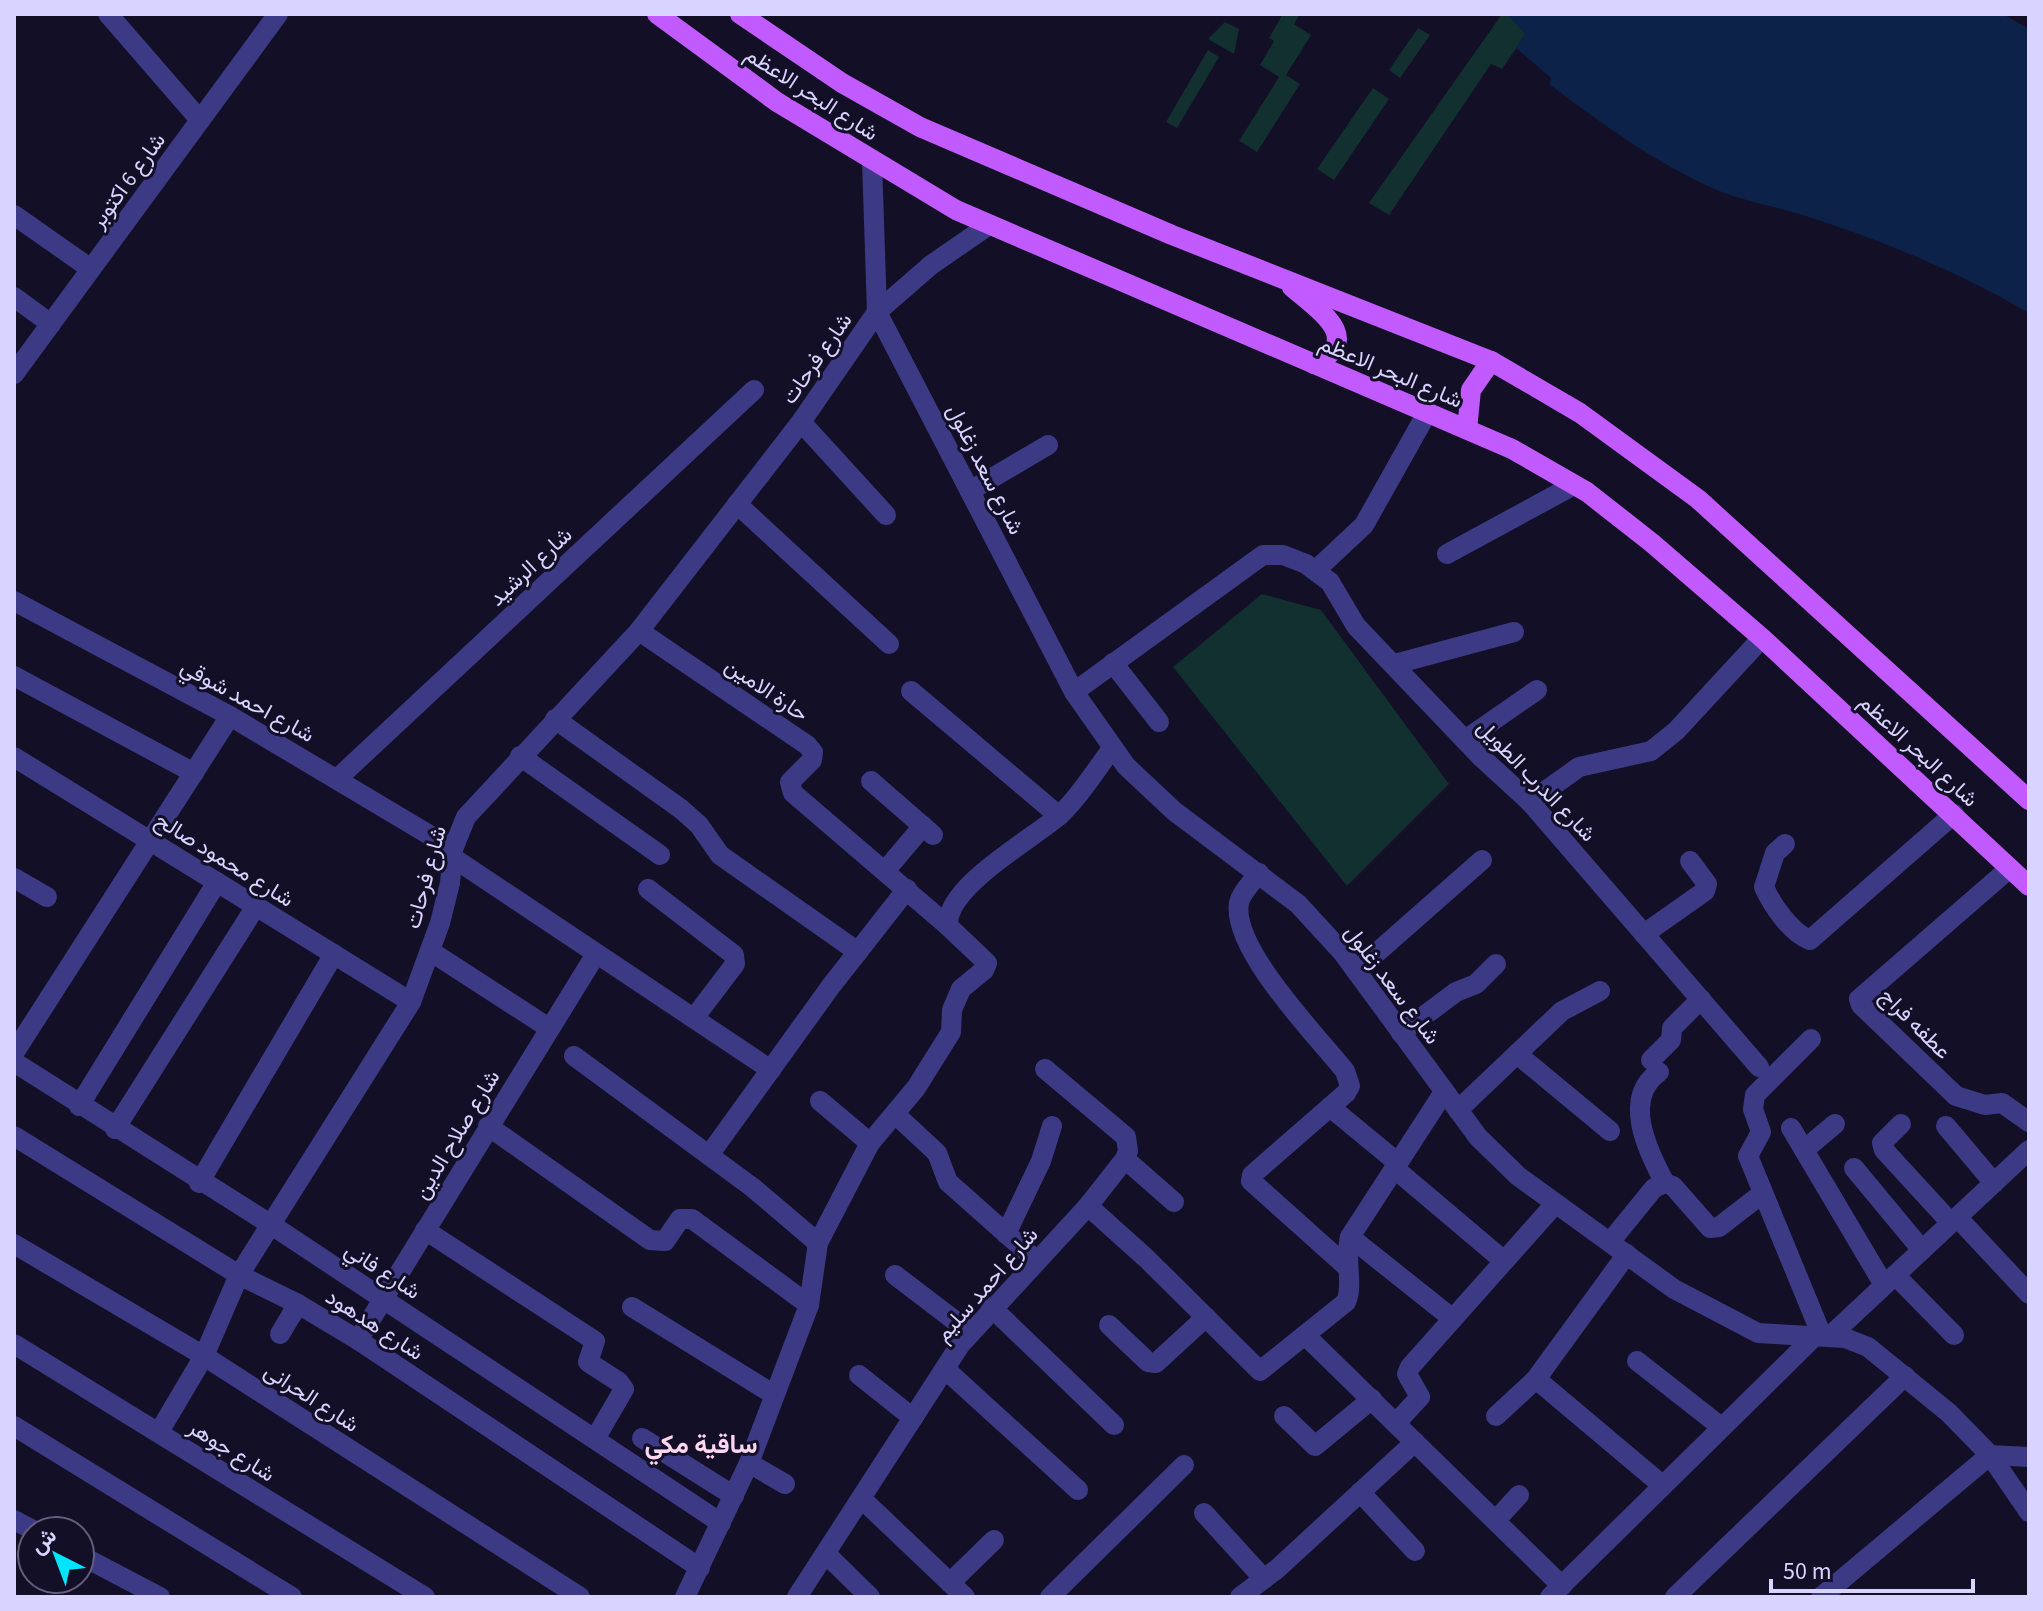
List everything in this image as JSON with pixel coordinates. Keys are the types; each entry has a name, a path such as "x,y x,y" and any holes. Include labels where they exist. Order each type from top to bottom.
{"main road":[{"name":"شارع البحر الاعظم","path":"657,14 777,102 956,210 1512,449 1574,485 1652,543 1762,638 2029,886"},
{"name":"شارع البحر الاعظم","path":"740,14 842,83 920,127 1172,235 1491,361 1580,413 1698,499 2029,800"},
{"path":"1278,275 1334,324 1337,341 1333,349 1329,356 1314,364"},
{"path":"1467,429 1471,390 1491,361"}],"street":[{"path":"108,14 200,120"},
{"name":"شارع 6 اكتوبر","path":"14,374 278,14"},
{"name":"شارع فرحات","path":"872,161 877,312"},
{"path":"14,215 91,269"},
{"name":"شارع فرحات","path":"159,1432 204,1356 239,1275 411,1002 430,951 450,883 452,853 466,817 639,631 801,422 877,312 931,265 989,225"},
{"path":"14,297 51,324"},
{"name":"شارع سعد زغلول","path":"877,312 1074,692 1111,750 1174,811 1298,904 1356,971 1458,1110 1508,1166 1555,1204 1674,1289 1758,1333 1790,1337 1822,1336 1868,1347 1949,1413 1990,1455 2029,1512"},
{"name":"شارع الرشيد","path":"338,778 754,390"},
{"path":"1315,571 1364,525 1427,413"},
{"path":"801,422 886,515"},
{"path":"970,491 1048,445"},
{"path":"1447,554 1574,485"},
{"path":"737,504 889,644"},
{"name":"شارع الدرب الطويل","path":"1113,663 1263,555 1283,555 1315,571 1330,582 1356,626 1465,740 1530,802 1759,1067"},
{"name":"شارع احمد شوقي","path":"14,601 230,716 338,778 771,1070"},
{"name":"حارة الامين","path":"639,631 807,745 813,752 812,760 790,782 790,789 907,889 987,963 984,970 961,989 952,1010 951,1032 895,1114"},
{"path":"1395,664 1514,632"},
{"path":"1530,802 1579,767 1651,751 1676,731 1762,638"},
{"path":"1074,692 1113,663 1159,722"},
{"path":"14,676 194,773"},
{"path":"1465,740 1537,690"},
{"path":"911,691 1059,816"},
{"path":"14,1053 230,716"},
{"path":"555,719 681,809 699,825 720,855 858,952"},
{"path":"948,926 951,912 986,869 1059,816 1111,750"},
{"path":"520,756 660,855"},
{"name":"شارع محمود صالح","path":"14,757 411,1002"},
{"path":"871,781 928,830 885,871"},
{"path":"1785,844 1775,853 1770,877 1764,887 1770,901 1802,937 1810,940 1954,814"},
{"path":"1356,971 1482,860"},
{"path":"1644,934 1705,891 1707,884 1690,861"},
{"name":"عطفه فراج","path":"2010,868 1859,999 1861,1005 1956,1096 1985,1105 2002,1103 2029,1122"},
{"path":"1259,873 1239,900 1240,931 1256,961 1349,1078 1346,1093 1252,1175 1254,1184 1346,1266"},
{"path":"14,878 47,897"},
{"path":"79,1106 217,882"},
{"path":"648,889 734,955 735,964 694,1018"},
{"path":"709,1155 907,889"},
{"path":"115,1129 256,906"},
{"path":"430,951 549,1028"},
{"path":"199,1183 334,954"},
{"name":"شارع صلاح الدين","path":"358,1340 596,954"},
{"path":"1401,1033 1446,998 1476,984 1496,964"},
{"path":"1458,1110 1573,1003 1600,991"},
{"path":"1701,999 1672,1028 1671,1040 1642,1088 1639,1100 1647,1149 1665,1183 1673,1186 1710,1228 1719,1227 1763,1193"},
{"path":"1811,1039 1752,1102 1761,1132 1748,1156 1822,1336"},
{"path":"1517,1054 1610,1131"},
{"path":"574,1056 709,1155 818,1243"},
{"name":"شارع فاني","path":"14,1062 199,1183 270,1224 721,1523"},
{"path":"1045,1069 1126,1137 1128,1151 1125,1159 1174,1202"},
{"path":"1088,1206 1260,1371 1307,1337 1346,1302 1351,1293 1346,1266 1350,1237 1444,1092"},
{"path":"820,1101 870,1143"},
{"path":"1330,1107 1504,1261"},
{"path":"685,1597 749,1463 809,1305 818,1243 870,1143 895,1114 937,1153 948,1182 1037,1261"},
{"path":"1804,1150 1835,1124"},
{"path":"1901,1124 1882,1143 1884,1150 2029,1294"},
{"path":"488,1126 650,1240 665,1241 680,1219 692,1219 809,1305"},
{"path":"1006,1234 1041,1161 1052,1126"},
{"path":"1946,1126 1994,1183"},
{"path":"1791,1128 1890,1280 1954,1335"},
{"name":"شارع هدهود","path":"14,1136 239,1275 298,1304 358,1340 700,1568"},
{"path":"1307,1337 1496,1520 1556,1591 1720,1426 1890,1280 2029,1150"},
{"name":"شارع احمد سليم","path":"797,1597 971,1333 991,1307 1088,1206 1125,1159"},
{"path":"1854,1168 1922,1250"},
{"path":"1496,1416 1536,1379 1654,1188 1665,1183"},
{"path":"1396,1423 1420,1397 1407,1374 1410,1367 1555,1204"},
{"path":"425,1230 595,1341 588,1362 619,1382 624,1389 595,1439"},
{"path":"1350,1237 1453,1319"},
{"name":"شارع الحرانى","path":"14,1244 204,1356 580,1597"},
{"path":"895,1275 971,1333"},
{"path":"280,1334 298,1304"},
{"path":"632,1307 773,1394"},
{"path":"991,1307 1114,1425"},
{"path":"1109,1325 1148,1362 1156,1363 1206,1317"},
{"name":"شارع جوهر","path":"14,1344 425,1597"},
{"path":"1637,1361 1720,1426"},
{"path":"945,1369 1078,1490"},
{"path":"859,1375 913,1418"},
{"path":"1675,1597 1905,1376"},
{"path":"1536,1379 1662,1485"},
{"path":"1284,1416 1315,1446 1372,1399"},
{"path":"14,1426 292,1597"},
{"path":"642,1438 734,1496"},
{"path":"1240,1597 1264,1579 1415,1442"},
{"path":"1824,1596 1990,1455 2029,1457"},
{"path":"749,1463 785,1484"},
{"path":"1050,1597 1184,1465"},
{"path":"1360,1492 1415,1551"},
{"path":"1496,1520 1519,1495"},
{"path":"863,1500 957,1590 994,1540"},
{"path":"1204,1513 1264,1579"},
{"path":"826,1554 870,1597"},
{"path":"96,1563 160,1597"}],"green space":[{"path":"1283,14 1300,14 1294,24 1311,35 1286,75 1300,84 1257,152 1239,141 1279,77 1260,65 1274,41 1269,38"},
{"path":"1502,14 1507,14 1526,34 1502,69 1491,64 1389,215 1369,203"},
{"path":"1225,22 1239,29 1234,54 1208,39"},
{"path":"1418,28 1430,35 1400,78 1389,70"},
{"path":"1208,50 1219,57 1177,128 1166,122"},
{"path":"1373,88 1389,99 1334,180 1317,169"},
{"path":"1262,594 1321,610 1449,784 1347,886 1173,667"}],"water":[{"path":"1507,14 2003,14 2029,29 2029,313 1976,284 1892,247 1806,216 1729,195 1674,169 1549,84 1551,78 1516,48 1525,34"}],"district":[{"name":"ساقية مكي","path":"701,1444"}]}
